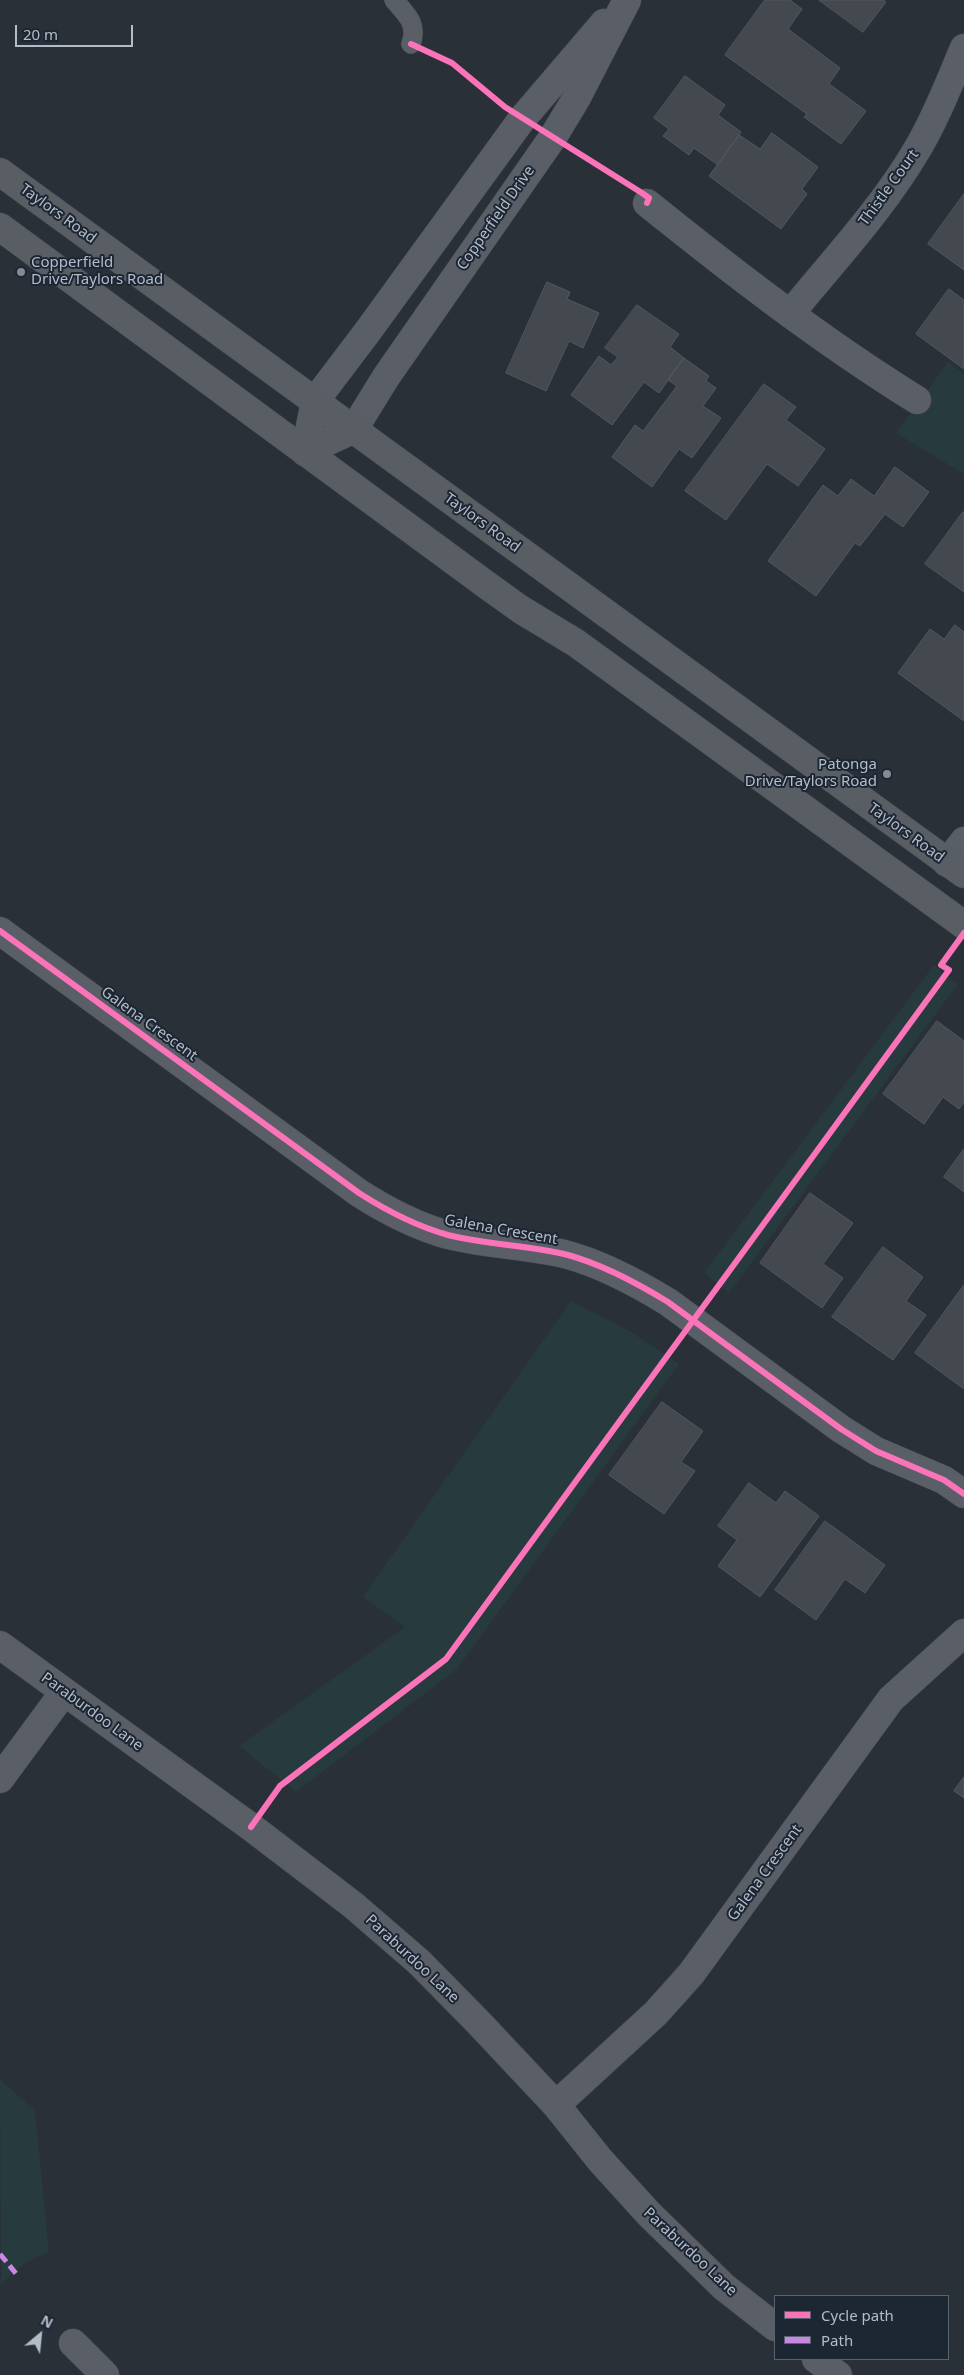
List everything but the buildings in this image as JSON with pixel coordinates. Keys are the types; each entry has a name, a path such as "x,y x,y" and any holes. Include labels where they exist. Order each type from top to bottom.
{"main road":[{"name":"Taylors Road","path":"0,172 956,869"},
{"path":"0,227 520,609 576,643 964,926"},
{"path":"305,452 314,401"},
{"path":"305,452 354,429"},
{"path":"934,904 956,869"},
{"path":"934,904 964,887"}],"street":[{"name":"Copperfield Drive","path":"314,401 374,323 522,118 626,0"},
{"name":"Copperfield Drive","path":"354,429 386,377 552,137 576,99 626,0"},
{"name":"Thistle Court","path":"790,314 893,187 918,148 939,106 964,48"},
{"path":"647,204 853,360 917,400"},
{"path":"956,869 964,841"},
{"name":"Galena Crescent","path":"0,931 359,1193 386,1210 420,1226 450,1235 535,1248 570,1256 604,1268 641,1285 668,1302 841,1428 876,1451 936,1477 964,1494"},
{"name":"Galena Crescent","path":"556,2105 656,2013 691,1974 891,1699 915,1674 964,1633"},
{"name":"Paraburdoo Lane","path":"0,1645 251,1827 354,1905 419,1962 556,2105 600,2160 649,2214 724,2287 774,2326"},
{"path":"0,1779 64,1692"},
{"path":"73,2343 105,2375"},
{"path":"817,2360 838,2375"}],"lane":[{"path":"394,0 413,25 415,32 411,44"}],"green space":[{"path":"948,362 964,374 964,474 896,433"},
{"path":"934,965 958,984 729,1293 704,1273"},
{"path":"571,1301 631,1332 679,1364 457,1669 296,1792 239,1746 405,1627 363,1597"},
{"path":"0,2079 35,2111 49,2252 35,2257 23,2265 1,2285"}],"marked path":[{"path":"0,2254 18,2276"}],"cycle path":[{"path":"411,44 452,63 505,107 649,198 647,203"},
{"path":"0,931 359,1193 380,1206 413,1223 448,1235 568,1255 620,1275 668,1302 841,1429 876,1451 944,1480 964,1494"},
{"path":"251,1827 280,1786 446,1659 949,970 941,965 964,933"}],"place":[{"name":"Copperfield Drive/Taylors Road","path":"21,272"},
{"name":"Patonga Drive/Taylors Road","path":"887,774"}]}
